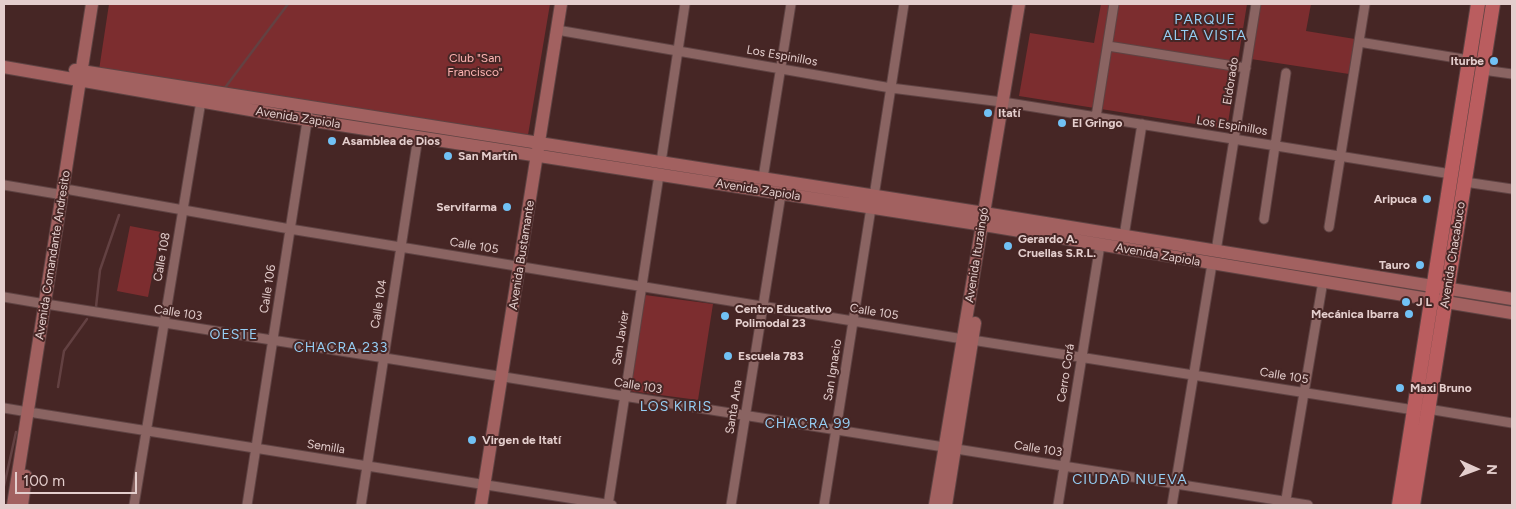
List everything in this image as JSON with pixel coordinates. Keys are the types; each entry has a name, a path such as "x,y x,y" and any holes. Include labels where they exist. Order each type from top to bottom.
{"main road":[{"name":"Avenida Comandante Andresito","path":"85,76 92,4"},
{"name":"Avenida Comandante Andresito","path":"22,505 32,413 48,305 85,76 100,4"},
{"name":"Avenida Bustamante","path":"481,505 561,4"},
{"name":"Avenida Ituzaingó","path":"1006,103 1019,4"},
{"name":"Avenida Ituzaingó","path":"946,505 950,448 967,339 1006,103 1025,4"},
{"name":"Avenida Chacabuco","path":"1398,505 1478,4"},
{"name":"Avenida Chacabuco","path":"1413,505 1493,4"},
{"name":"Avenida Zapiola","path":"4,58 85,76 209,99 660,169 781,194 872,202"},
{"name":"Avenida Zapiola","path":"4,66 85,76"},
{"name":"Avenida Zapiola","path":"308,114 418,137 538,150"},
{"name":"Avenida Zapiola","path":"660,169 764,178 872,202 987,220 1124,236 1214,258 1323,281 1432,294"},
{"name":"Avenida Zapiola","path":"987,220 1100,245 1214,258 1446,296 1512,299"},
{"name":"Avenida Zapiola","path":"1446,296 1512,313"},
{"name":"Avenida Comandante Andresito","path":"13,505 32,413"},
{"name":"Avenida Ituzaingó","path":"935,505 950,448"}],"street":[{"name":"San Javier","path":"609,505 624,396 685,4"},
{"path":"764,178 791,4"},
{"name":"San Ignacio","path":"824,505 904,4"},
{"path":"1096,117 1114,4"},
{"name":"Eldorado","path":"1172,505 1256,4"},
{"path":"1329,227 1365,4"},
{"name":"Los Espinillos","path":"557,30 891,88 1006,103 1451,174"},
{"path":"1359,42 1469,60"},
{"path":"1108,46 1246,68"},
{"path":"1482,70 1512,74"},
{"path":"1264,219 1286,73"},
{"name":"Calle 108","path":"134,505 182,210 209,99"},
{"name":"Calle 106","path":"247,505 308,114"},
{"path":"1124,236 1142,124"},
{"name":"Calle 104","path":"360,505 418,137"},
{"path":"1464,182 1512,189"},
{"name":"Calle 105","path":"4,185 67,192 182,210 854,322 1414,410"},
{"name":"Santa Ana","path":"731,505 781,194"},
{"name":"Cerro Corá","path":"1058,505 1100,245"},
{"path":"1285,503 1323,281"},
{"name":"Calle 103","path":"4,297 1285,503 1308,505"},
{"name":"Semilla","path":"4,408 609,505"},
{"path":"1428,409 1512,423"}],"green space":[{"name":"Club \"San Francisco\"","path":"109,4 550,4 528,135 99,70"},
{"path":"1101,4 1247,4 1227,129 1019,96 1030,33 1094,43"},
{"path":"1259,4 1311,4 1306,31 1355,39 1349,74 1251,59"},
{"path":"130,226 161,232 148,297 117,291"},
{"path":"645,295 713,304 698,400 630,391"}],"waterway":[{"path":"224,89 288,4"},
{"path":"96,307 100,270 119,215"},
{"path":"58,387 64,351 87,319"},
{"path":"4,486 16,432"}],"place":[{"name":"Iturbe","path":"1494,61"},
{"name":"Itatí","path":"988,113"},
{"name":"El Gringo","path":"1062,123"},
{"name":"Asamblea de Dios","path":"332,141"},
{"name":"San Martín","path":"448,156"},
{"name":"Aripuca","path":"1427,199"},
{"name":"Servifarma","path":"507,207"},
{"name":"Gerardo A. Cruellas S.R.L.","path":"1008,246"},
{"name":"Tauro","path":"1420,265"},
{"name":"J L","path":"1406,302"},
{"name":"Mecánica Ibarra","path":"1409,314"},
{"name":"Centro Educativo Polimodal 23","path":"725,316"},
{"name":"Escuela 783","path":"728,356"},
{"name":"Maxi Bruno","path":"1400,388"},
{"name":"Virgen de Itatí","path":"472,440"}],"district":[{"name":"PARQUE ALTA VISTA","path":"1205,28"},
{"name":"OESTE","path":"234,335"},
{"name":"CHACRA 233","path":"341,348"},
{"name":"LOS KIRIS","path":"676,407"},
{"name":"CHACRA 99","path":"808,424"},
{"name":"CIUDAD NUEVA","path":"1130,480"}]}
